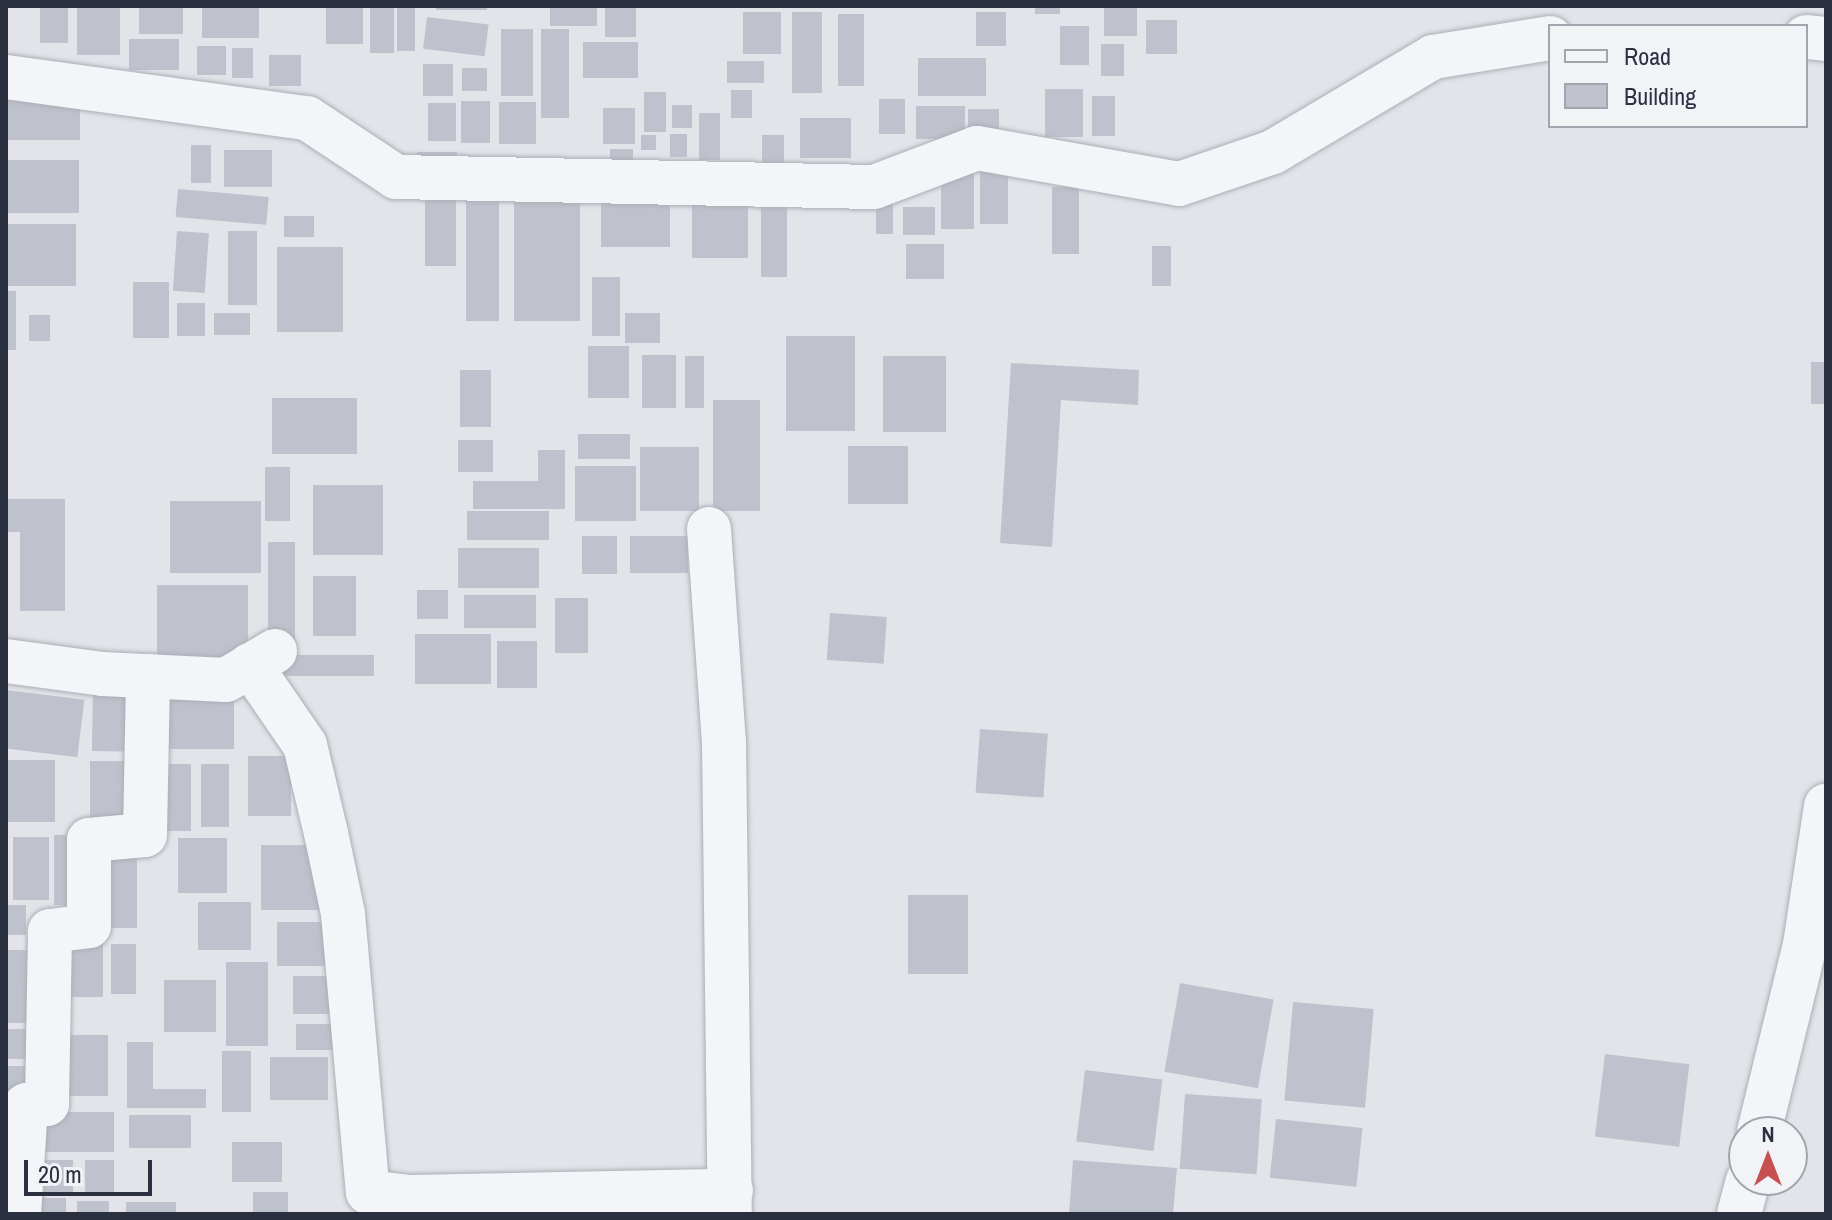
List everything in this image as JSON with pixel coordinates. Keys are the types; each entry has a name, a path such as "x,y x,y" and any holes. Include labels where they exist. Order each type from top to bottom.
{"street":[{"path":"6,77 307,118 396,177 874,187 977,148 1179,184 1273,152 1433,57 1548,38"},
{"path":"6,661 148,676 226,680 263,658 305,745 343,914 368,1192 406,1197 731,1202 724,741 709,529"},
{"path":"19,1214 26,1105 47,1104 50,931 89,926 89,840 145,835 148,676"},
{"path":"1763,1116 1805,945 1826,806"}],"building":[{"path":"40,6 68,6 68,43 40,43"},
{"path":"77,6 120,6 120,55 77,55"},
{"path":"139,6 183,6 183,34 139,34"},
{"path":"202,6 259,6 259,38 202,38"},
{"path":"326,6 363,6 363,44 326,44"},
{"path":"370,6 394,6 394,53 370,53"},
{"path":"397,6 415,6 415,51 397,51"},
{"path":"436,6 487,6 487,10 436,10"},
{"path":"550,6 597,6 597,26 550,26"},
{"path":"605,6 636,6 636,37 605,37"},
{"path":"1035,6 1060,6 1060,14 1035,14"},
{"path":"1104,6 1137,6 1137,36 1104,36"},
{"path":"743,12 781,12 781,54 743,54"},
{"path":"792,12 822,12 822,93 792,93"},
{"path":"976,12 1006,12 1006,46 976,46"},
{"path":"838,14 864,14 864,86 838,86"},
{"path":"427,17 489,25 485,56 423,49"},
{"path":"1146,20 1177,20 1177,54 1146,54"},
{"path":"1060,26 1089,26 1089,65 1060,65"},
{"path":"501,29 533,29 533,96 501,96"},
{"path":"541,29 569,29 569,118 541,118"},
{"path":"129,39 179,39 179,70 129,70"},
{"path":"583,42 638,42 638,78 583,78"},
{"path":"1101,44 1124,44 1124,76 1101,76"},
{"path":"197,46 226,46 226,75 197,75"},
{"path":"232,48 253,48 253,78 232,78"},
{"path":"269,55 301,55 301,86 269,86"},
{"path":"918,58 986,58 986,96 918,96"},
{"path":"727,61 764,61 764,83 727,83"},
{"path":"423,64 453,64 453,96 423,96"},
{"path":"462,68 487,68 487,91 462,91"},
{"path":"1045,89 1083,89 1083,137 1045,137"},
{"path":"731,90 752,90 752,118 731,118"},
{"path":"6,91 80,91 80,140 6,140"},
{"path":"644,92 666,92 666,132 644,132"},
{"path":"1092,96 1115,96 1115,136 1092,136"},
{"path":"879,99 905,99 905,134 879,134"},
{"path":"461,101 490,101 490,143 461,143"},
{"path":"499,102 536,102 536,144 499,144"},
{"path":"428,103 456,103 456,141 428,141"},
{"path":"672,105 692,105 692,128 672,128"},
{"path":"916,106 965,106 965,139 916,139"},
{"path":"603,108 635,108 635,144 603,144"},
{"path":"968,109 999,109 999,133 968,133"},
{"path":"699,113 720,113 720,160 699,160"},
{"path":"800,118 851,118 851,158 800,158"},
{"path":"670,134 687,134 687,157 670,157"},
{"path":"641,135 656,135 656,150 641,150"},
{"path":"762,135 784,135 784,170 762,170"},
{"path":"191,145 211,145 211,183 191,183"},
{"path":"610,149 633,149 633,180 610,180"},
{"path":"224,150 272,150 272,187 224,187"},
{"path":"417,152 457,152 457,172 417,172"},
{"path":"980,158 1008,175 1008,224 980,224"},
{"path":"6,160 79,160 79,213 6,213"},
{"path":"941,167 974,167 974,229 941,229"},
{"path":"1052,187 1079,187 1079,254 1052,254"},
{"path":"178,189 269,197 266,225 176,217"},
{"path":"425,190 456,190 456,266 425,266"},
{"path":"876,194 893,194 893,234 876,234"},
{"path":"692,197 748,197 748,258 692,258"},
{"path":"761,197 787,197 787,277 761,277"},
{"path":"466,198 499,198 499,321 466,321"},
{"path":"601,201 670,201 670,247 601,247"},
{"path":"514,202 580,202 580,321 514,321"},
{"path":"903,207 935,207 935,235 903,235"},
{"path":"284,216 314,216 314,237 284,237"},
{"path":"6,224 76,224 76,286 6,286"},
{"path":"177,231 209,233 205,293 173,291"},
{"path":"228,231 257,231 257,305 228,305"},
{"path":"906,244 944,244 944,279 906,279"},
{"path":"1152,246 1171,246 1171,286 1152,286"},
{"path":"277,247 343,247 343,332 277,332"},
{"path":"592,277 620,277 620,336 592,336"},
{"path":"133,282 169,282 169,338 133,338"},
{"path":"6,291 16,291 16,350 6,350"},
{"path":"177,303 205,303 205,336 177,336"},
{"path":"214,313 250,313 250,335 214,335"},
{"path":"625,313 660,313 660,343 625,343"},
{"path":"29,315 50,315 50,341 29,341"},
{"path":"786,336 855,336 855,431 786,431"},
{"path":"588,346 629,346 629,398 588,398"},
{"path":"642,355 676,355 676,408 642,408"},
{"path":"685,356 704,356 704,408 685,408"},
{"path":"883,356 946,356 946,432 883,432"},
{"path":"1811,362 1826,362 1826,404 1811,404"},
{"path":"1011,363 1139,370 1138,405 1061,400 1052,547 1000,543"},
{"path":"460,370 491,370 491,427 460,427"},
{"path":"272,398 357,398 357,454 272,454"},
{"path":"713,400 760,400 760,511 713,511"},
{"path":"578,434 630,434 630,459 578,459"},
{"path":"458,440 493,440 493,472 458,472"},
{"path":"848,446 908,446 908,504 848,504"},
{"path":"640,447 699,447 699,511 640,511"},
{"path":"538,450 565,450 565,509 473,509 473,481 538,481"},
{"path":"575,466 636,466 636,521 575,521"},
{"path":"265,467 290,467 290,521 265,521"},
{"path":"313,485 383,485 383,555 313,555"},
{"path":"6,499 65,499 65,611 20,611 20,532 6,532"},
{"path":"170,501 261,501 261,573 170,573"},
{"path":"467,511 549,511 549,540 467,540"},
{"path":"582,536 617,536 617,574 582,574"},
{"path":"630,536 688,536 688,573 630,573"},
{"path":"268,542 295,542 295,643 268,643"},
{"path":"458,548 539,548 539,588 458,588"},
{"path":"313,576 356,576 356,636 313,636"},
{"path":"157,585 248,585 248,657 157,657"},
{"path":"417,590 448,590 448,619 417,619"},
{"path":"464,595 536,595 536,628 464,628"},
{"path":"555,598 588,598 588,653 555,653"},
{"path":"830,613 887,617 884,664 827,660"},
{"path":"415,634 491,634 491,684 415,684"},
{"path":"497,641 537,641 537,688 497,688"},
{"path":"282,655 374,655 374,676 282,676"},
{"path":"93,687 140,688 139,752 92,751"},
{"path":"6,690 84,700 77,757 6,748"},
{"path":"153,692 234,692 234,749 153,749"},
{"path":"980,729 1048,734 1043,798 976,793"},
{"path":"248,756 291,756 291,816 248,816"},
{"path":"6,760 55,760 55,822 6,822"},
{"path":"90,761 135,761 135,830 90,830"},
{"path":"157,764 191,764 191,831 157,831"},
{"path":"201,764 229,764 229,827 201,827"},
{"path":"54,835 81,835 81,905 54,905"},
{"path":"13,837 49,837 49,900 13,900"},
{"path":"178,838 227,838 227,893 178,893"},
{"path":"261,845 328,845 328,910 261,910"},
{"path":"99,858 137,858 137,928 99,928"},
{"path":"908,895 968,895 968,974 908,974"},
{"path":"198,902 251,902 251,950 198,950"},
{"path":"6,905 26,905 26,935 6,935"},
{"path":"277,922 339,922 339,966 277,966"},
{"path":"63,938 103,938 103,997 63,997"},
{"path":"111,944 136,944 136,994 111,994"},
{"path":"6,950 37,950 37,1023 6,1023"},
{"path":"226,962 268,962 268,1046 226,1046"},
{"path":"293,976 341,976 341,1014 293,1014"},
{"path":"164,980 216,980 216,1032 164,1032"},
{"path":"1180,983 1274,999 1258,1088 1164,1072"},
{"path":"1293,1002 1374,1009 1365,1108 1284,1101"},
{"path":"296,1024 343,1024 343,1050 296,1050"},
{"path":"6,1029 39,1029 39,1059 6,1059"},
{"path":"55,1035 108,1035 108,1096 55,1096"},
{"path":"127,1042 153,1042 153,1089 206,1089 206,1108 127,1108"},
{"path":"222,1051 251,1051 251,1112 222,1112"},
{"path":"1605,1054 1689,1064 1679,1147 1595,1136"},
{"path":"270,1057 328,1057 328,1100 270,1100"},
{"path":"6,1066 39,1066 39,1097 6,1097"},
{"path":"1085,1070 1162,1080 1154,1151 1076,1141"},
{"path":"1185,1094 1262,1099 1257,1174 1180,1169"},
{"path":"39,1112 114,1112 114,1152 39,1152"},
{"path":"129,1115 191,1115 191,1148 129,1148"},
{"path":"1276,1119 1363,1128 1356,1187 1270,1178"},
{"path":"232,1142 282,1142 282,1182 232,1182"},
{"path":"44,1160 73,1160 73,1192 44,1192"},
{"path":"85,1160 114,1160 114,1194 85,1194"},
{"path":"1073,1160 1177,1168 1173,1214 1069,1214"},
{"path":"253,1192 288,1192 288,1214 253,1214"},
{"path":"24,1198 66,1198 66,1214 24,1214"},
{"path":"77,1201 109,1201 109,1214 77,1214"},
{"path":"126,1202 176,1202 176,1214 126,1214"}]}
